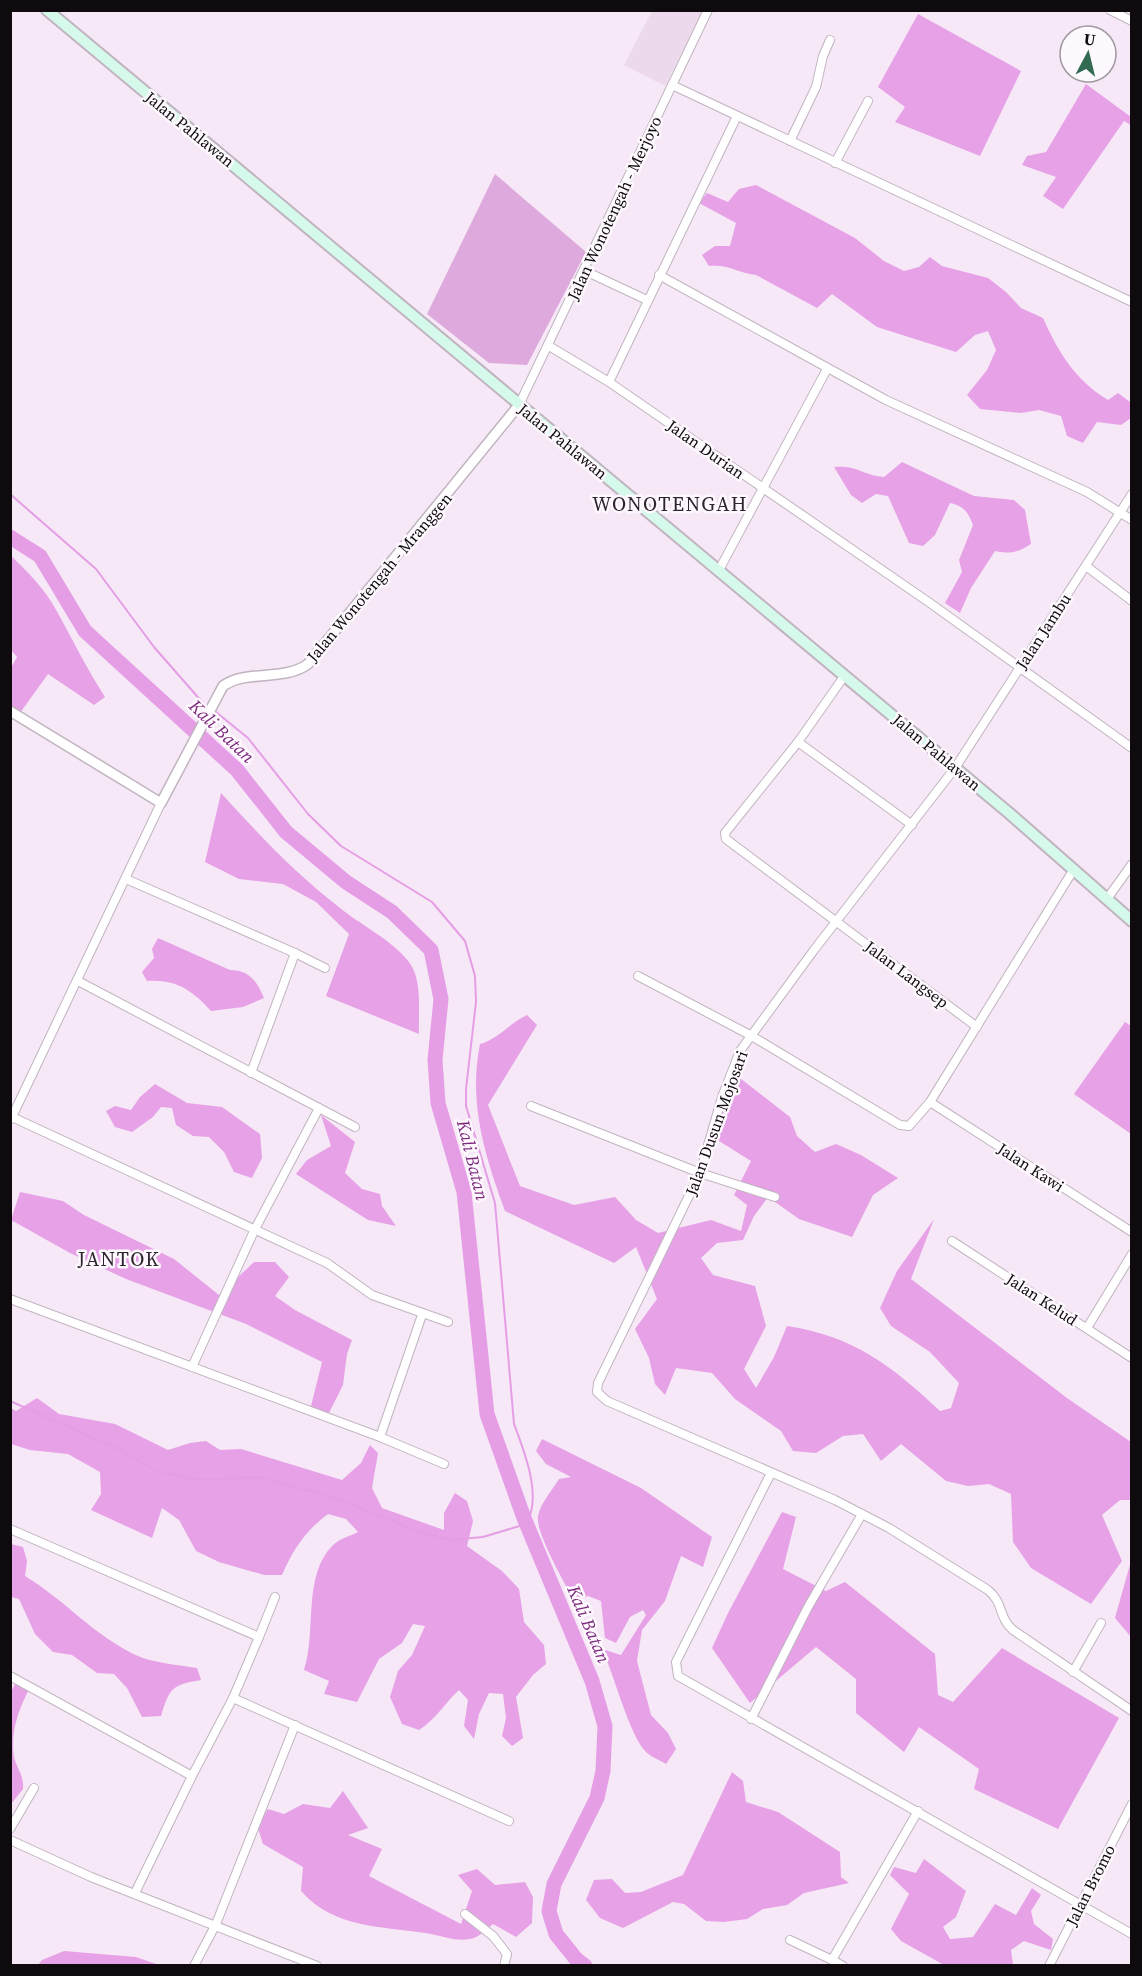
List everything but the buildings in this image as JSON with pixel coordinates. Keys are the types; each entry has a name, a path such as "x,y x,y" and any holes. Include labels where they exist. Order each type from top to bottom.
{"main road":[{"name":"Jalan Pahlawan","path":"47,10 845,675 1074,869 1131,921"}],"street":[{"name":"Jalan Wonotengah - Merjoyo","path":"519,405 708,10"},
{"path":"1110,10 1131,21"},
{"path":"790,141 816,87 823,56 830,40"},
{"path":"672,85 1131,302"},
{"path":"835,163 868,101"},
{"path":"609,382 737,116"},
{"path":"585,271 647,300"},
{"path":"659,275 886,400 1066,482 1121,512 1131,520"},
{"name":"Jalan Durian","path":"549,346 609,382 764,489 1131,748"},
{"path":"719,570 827,369"},
{"name":"Jalan Wonotengah - Mranggen","path":"161,803 215,698 229,682 237,678 290,672 308,664 519,405"},
{"name":"Jalan Jambu","path":"955,768 1131,494"},
{"path":"1086,566 1131,601"},
{"path":"845,675 798,742 912,825"},
{"path":"10,711 161,803 11,1118 327,1263 372,1295 422,1315 448,1322"},
{"name":"Jalan Langsep","path":"798,742 725,835 726,839 977,1027"},
{"name":"Jalan Dusun Mojosari","path":"771,1473 607,1401 597,1392 598,1385 700,1173 731,1072 750,1035 955,768"},
{"path":"1107,898 1131,864"},
{"path":"638,975 750,1035 905,1127 913,1124 930,1102 1074,869"},
{"path":"126,879 325,968"},
{"path":"251,1073 295,953"},
{"path":"78,981 355,1127"},
{"name":"Jalan Kawi","path":"930,1102 1131,1232"},
{"path":"531,1106 700,1173 775,1197"},
{"path":"192,1367 254,1231 319,1107"},
{"name":"Jalan Kelud","path":"952,1241 1131,1358"},
{"path":"1086,1328 1131,1254"},
{"path":"10,1299 380,1437 444,1464"},
{"path":"380,1437 422,1315"},
{"path":"1131,1711 1007,1624 999,1600 988,1590 862,1514 771,1473 675,1668 678,1676 684,1680 1131,1934"},
{"path":"751,1719 808,1607 862,1514"},
{"path":"10,1529 259,1637"},
{"path":"135,1893 233,1698 275,1597"},
{"path":"1073,1672 1101,1623"},
{"path":"10,1676 192,1776"},
{"path":"233,1698 509,1821"},
{"path":"194,1965 216,1924 295,1725"},
{"path":"10,1829 34,1788"},
{"name":"Jalan Bromo","path":"1049,1965 1131,1804"},
{"path":"832,1960 918,1811"},
{"path":"10,1840 91,1876 317,1965"},
{"path":"465,1914 493,1936 507,1954 504,1965"},
{"path":"790,1940 843,1965"}],"shaded area":[{"path":"652,11 703,11 665,86 624,65"},
{"path":"918,14 1021,71 980,156 895,122 905,107 878,87"},
{"path":"1086,84 1131,117 1131,125 1124,121 1063,209 1043,196 1056,177 1022,165 1027,156 1046,152"},
{"path":"495,174 586,252 527,365 489,363 427,314"},
{"path":"756,185 855,238 884,261 904,271 919,267 930,257 942,266 988,278 1021,308 1043,318 1055,343 1069,364 1096,392 1108,400 1118,393 1130,402 1131,418 1121,425 1097,422 1083,443 1067,436 1061,416 1039,410 1021,413 980,409 967,395 987,370 996,350 988,331 975,335 956,352 877,327 832,294 817,308 756,275 723,266 709,266 702,255 715,246 730,246 736,223 699,203 707,193 728,202 739,189"},
{"path":"902,462 974,496 1014,500 1025,510 1031,544 1013,552 995,551 971,588 960,613 945,603 962,572 959,560 973,525 965,510 950,503 935,535 923,546 909,543 888,496 876,494 862,503 851,495 834,467 848,467 884,477"},
{"path":"10,555 35,580 51,601 105,697 94,705 48,674 20,713 11,706 11,668 17,657 11,650"},
{"path":"221,793 308,881 349,915 394,946 409,962 418,987 419,1034 326,996 349,934 316,902 283,884 239,879 205,862"},
{"path":"158,938 230,970 247,974 258,986 264,998 243,1007 211,1011 183,987 167,982 147,981 142,972 154,958 152,949"},
{"path":"527,1015 537,1025 488,1105 520,1186 574,1205 615,1197 636,1220 658,1233 711,1220 741,1231 747,1205 734,1195 751,1161 711,1136 736,1075 790,1117 797,1136 815,1152 836,1144 861,1155 898,1178 873,1195 852,1237 799,1219 768,1197 754,1216 743,1240 717,1243 701,1258 713,1275 755,1286 766,1326 744,1369 756,1388 774,1357 787,1326 832,1337 852,1345 888,1367 940,1411 951,1408 959,1383 930,1352 891,1326 880,1308 897,1271 934,1219 911,1279 1067,1398 1131,1442 1131,1500 1120,1500 1102,1515 1122,1561 1091,1604 1031,1568 1013,1542 1011,1494 989,1484 968,1486 946,1481 901,1444 881,1461 863,1434 843,1436 816,1453 793,1451 781,1431 735,1399 712,1373 676,1368 665,1395 655,1384 649,1358 635,1329 657,1299 636,1247 614,1263 505,1211 485,1150 477,1108 477,1066 480,1044"},
{"path":"1125,1022 1131,1026 1131,1134 1074,1094"},
{"path":"155,1084 187,1103 222,1107 260,1134 262,1158 252,1178 234,1172 224,1152 209,1137 193,1136 176,1125 172,1108 161,1107 153,1117 132,1132 115,1127 106,1111 115,1106 131,1110 140,1097"},
{"path":"321,1115 355,1142 345,1173 362,1189 380,1194 382,1206 396,1226 368,1220 296,1174 307,1160 331,1146"},
{"path":"20,1192 63,1201 84,1215 174,1259 219,1295 254,1262 275,1262 289,1277 275,1296 295,1310 352,1340 347,1354 343,1385 327,1417 310,1410 322,1362 246,1324 126,1279 70,1253 11,1220"},
{"path":"37,1398 59,1414 115,1424 168,1450 206,1441 220,1450 241,1449 342,1480 361,1463 370,1445 378,1453 372,1488 382,1508 444,1530 444,1513 455,1493 467,1501 473,1521 467,1546 502,1571 519,1589 524,1622 544,1645 546,1664 533,1675 516,1697 523,1738 512,1746 502,1736 506,1718 503,1694 489,1693 479,1714 474,1739 464,1726 468,1700 459,1690 419,1730 402,1724 390,1697 398,1671 412,1655 425,1626 413,1624 402,1643 379,1659 357,1702 324,1694 329,1681 304,1670 310,1638 314,1588 323,1558 333,1545 358,1532 346,1519 328,1514 320,1520 300,1542 282,1575 264,1575 219,1562 196,1551 179,1520 162,1508 152,1538 91,1510 101,1494 100,1472 68,1454 30,1450 11,1444 11,1408 16,1411"},
{"path":"542,1439 641,1488 712,1537 703,1567 681,1556 665,1601 642,1630 637,1661 651,1715 668,1733 676,1749 666,1764 648,1754 640,1744 628,1719 602,1649 621,1655 646,1615 643,1610 630,1617 616,1643 605,1638 601,1601 588,1596 574,1602 541,1534 538,1516 541,1507 559,1479 571,1477 546,1464 536,1451"},
{"path":"782,1512 796,1517 783,1569 826,1591 845,1582 935,1654 938,1695 953,1702 1002,1648 1119,1718 1058,1829 974,1789 979,1769 919,1727 904,1752 856,1713 856,1679 816,1647 750,1703 712,1648"},
{"path":"11,1544 23,1547 27,1561 25,1576 94,1629 138,1656 167,1664 197,1668 201,1680 173,1689 161,1716 142,1717 127,1688 114,1674 97,1673 72,1655 53,1652 35,1634 19,1599 11,1597"},
{"path":"1131,1561 1131,1637 1115,1618"},
{"path":"17,1680 30,1687 19,1712 13,1738 14,1757 23,1789 11,1804 11,1692"},
{"path":"732,1772 743,1781 746,1802 778,1812 840,1852 841,1877 849,1883 804,1893 787,1905 763,1909 747,1919 724,1922 706,1921 684,1904 673,1902 623,1928 600,1918 586,1900 594,1880 612,1879 625,1893 641,1892 683,1875"},
{"path":"343,1791 368,1828 348,1835 382,1849 369,1876 461,1924 472,1891 458,1875 477,1869 495,1885 525,1882 533,1897 532,1923 516,1937 493,1924 476,1937 459,1940 358,1923 343,1919 314,1903 301,1891 303,1867 263,1844 257,1825 268,1809 284,1814 303,1804 330,1808"},
{"path":"924,1859 966,1891 956,1917 943,1927 950,1939 973,1937 995,1904 1016,1915 1032,1888 1041,1895 1031,1911 1034,1924 1053,1939 1051,1950 1024,1941 1011,1950 1013,1965 944,1965 901,1941 891,1929 909,1894 890,1875 894,1867 916,1873"},
{"path":"64,1951 136,1957 159,1965 38,1965 42,1960"}],"waterway":[{"path":"10,494 96,569 154,647 203,703"},
{"name":"Kali Batan","path":"10,537 40,556 85,631 237,770 286,832 346,882 392,912 431,950 441,999 435,1060 438,1103 464,1192 487,1414 524,1518 592,1681 605,1726 603,1771 597,1798 554,1884 549,1911 556,1934 576,1959 585,1966"},
{"path":"10,1401 116,1448 157,1471 185,1478 208,1480 258,1477 338,1499 415,1530 449,1540 483,1537 526,1524 531,1513 533,1501 530,1474 514,1424 495,1203 466,1106 476,1002 475,976 465,941 432,902 341,846 308,814 248,738 216,712"}],"district":[{"name":"WONOTENGAH","path":"670,504"},
{"name":"JANTOK","path":"119,1259"}]}
